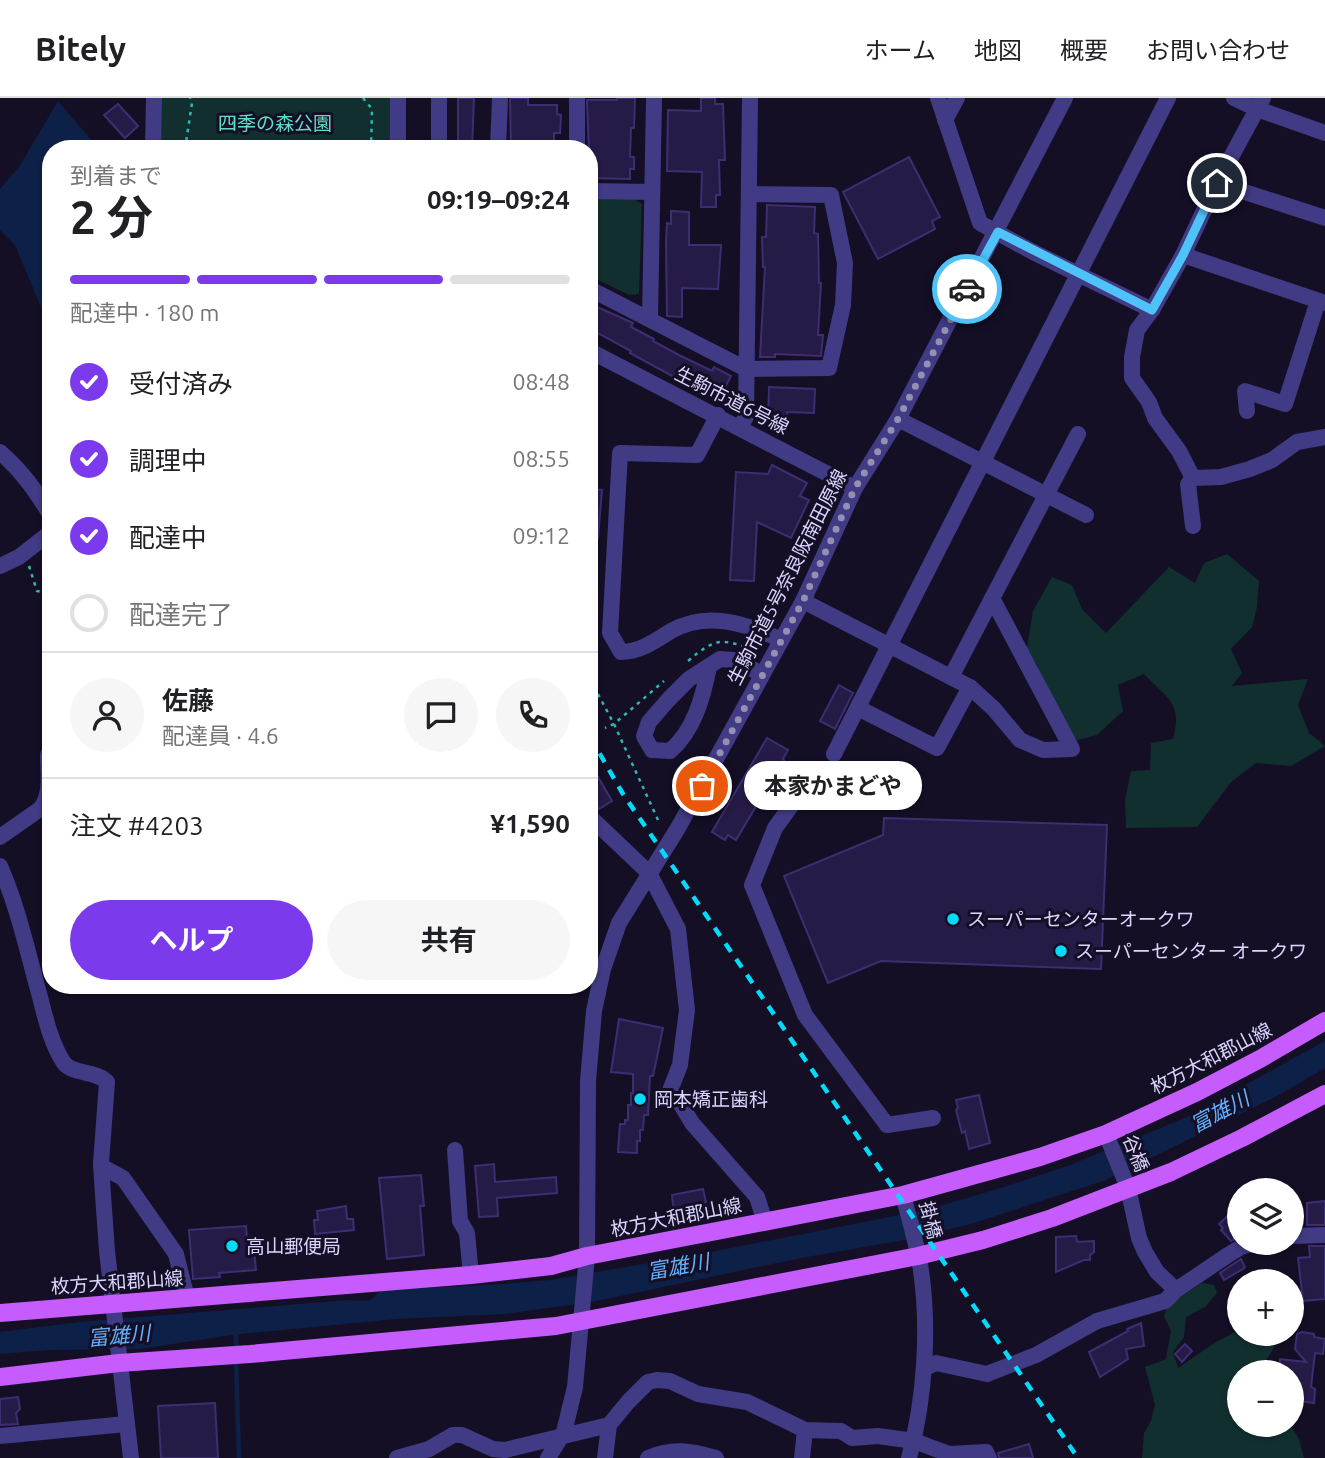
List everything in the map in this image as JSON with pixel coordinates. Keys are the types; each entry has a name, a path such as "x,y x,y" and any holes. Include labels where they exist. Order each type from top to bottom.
{"main road":[{"name":"枚方大和郡山線","path":"0,1313 471,1275 551,1266 587,1256 903,1195 1014,1165 1106,1134 1260,1059 1325,1021"},
{"path":"0,1377 119,1363 556,1326 918,1256 983,1240 1052,1218 1171,1172 1325,1094"}],"street":[{"path":"153,140 154,98"},
{"path":"398,98 398,140"},
{"path":"439,98 439,140"},
{"path":"499,98 499,140"},
{"path":"577,98 577,140"},
{"path":"650,319 654,98"},
{"path":"740,427 746,417 750,98"},
{"path":"939,98 980,223 1152,310"},
{"path":"945,120 957,98"},
{"name":"生駒市道5号奈良阪南田原線","path":"598,992 619,923 714,765 803,601 855,488 898,419 998,232 1065,98"},
{"path":"834,754 1168,98"},
{"path":"1234,98 1260,104 1325,133"},
{"path":"1194,478 1132,378 1132,357 1137,330 1152,310 1183,255 1217,183 1260,104"},
{"path":"1217,183 1325,218"},
{"path":"598,191 652,192"},
{"path":"598,293 746,369 829,368 843,305 845,263 831,194 750,194"},
{"path":"1183,255 1322,302 1285,404 1245,391 1247,411"},
{"name":"生駒市道6号線","path":"598,355 855,488"},
{"path":"718,415 698,455 620,453 610,633 621,652 633,652 691,622 713,620 738,623 781,640"},
{"path":"898,419 985,461 1086,515"},
{"path":"951,677 1079,434"},
{"path":"1193,526 1188,484 1194,478 1221,477 1250,469 1272,460 1297,442 1325,437"},
{"path":"0,452 20,469 42,501"},
{"path":"0,566 19,557 42,539"},
{"path":"803,601 970,687 994,709 1020,740 1043,750 1072,749 992,598"},
{"path":"709,667 701,703 679,743 670,751 652,750 644,736 649,722 689,679 720,659 744,664 762,674"},
{"path":"858,708 937,748 970,687"},
{"path":"873,802 798,796 775,828 752,885 805,1015 887,1125 933,1118"},
{"path":"0,837 42,807"},
{"path":"598,825 649,873 678,929 687,1010 680,1065 671,1088 692,1123 757,1197 765,1222"},
{"path":"0,866 22,926 50,1030 65,1064 70,1068 101,1075 107,1082 101,1166 119,1363 131,1458"},
{"name":"生駒市道5号奈良阪南田原線","path":"581,1322 587,1256 588,1081 598,994"},
{"name":"谷橋","path":"1106,1134 1128,1188 1139,1238 1149,1262 1176,1290"},
{"path":"455,1150 460,1221 467,1233 471,1275"},
{"path":"101,1166 123,1178 176,1254 187,1298"},
{"name":"掛橋","path":"903,1195 918,1256 923,1297 925,1368 909,1458"},
{"path":"1304,1236 1325,1235"},
{"path":"925,1368 936,1363 987,1374 1036,1355 1097,1321 1164,1301 1229,1255"},
{"path":"548,1458 564,1432 569,1415 581,1322"},
{"path":"605,1458 610,1424 628,1402 648,1382 670,1381 698,1394 747,1402 805,1430 841,1431 852,1438 878,1436 914,1441 948,1454 986,1452 989,1458"},
{"path":"0,1436 126,1424"},
{"path":"397,1458 429,1449 453,1435 462,1435 493,1449 505,1450 610,1424"},
{"path":"802,1458 805,1430"},
{"path":"648,1458 677,1450 690,1450 716,1458"}],"path":[{"path":"186,140 192,103 190,98"},
{"path":"363,98 372,109 371,140"},
{"path":"19,557 29,563 37,592 42,592"},
{"path":"598,695 658,820"},
{"path":"605,728 614,724"}],"green space":[{"name":"四季の森公園","path":"162,98 391,98 391,140 159,140"},
{"path":"598,196 630,197 642,204 639,294 629,295 598,280"},
{"path":"1227,554 1259,581 1252,627 1231,649 1242,673 1232,686 1308,679 1298,705 1309,733 1325,746 1291,766 1256,763 1231,782 1197,827 1126,828 1125,800 1131,771 1150,770 1151,743 1173,739 1176,726 1174,708 1144,674 1118,685 1123,711 1097,735 1075,741 1042,710 1038,666 1027,648 1033,611 1052,577 1072,585 1082,609 1106,633 1169,567 1195,583 1204,563"},
{"path":"1202,1283 1214,1285 1217,1293 1205,1307 1186,1317 1184,1337 1173,1352 1178,1368 1227,1336 1227,1346 1275,1346 1266,1360 1227,1360 1227,1437 1298,1437 1304,1458 1142,1458 1144,1433 1151,1421 1155,1405 1145,1367 1166,1359 1171,1331 1164,1316 1168,1305"}],"water":[{"path":"58,101 91,140 42,140 42,309 15,245 0,230 0,189 19,167"},
{"name":"富雄川","path":"1325,1041 1325,1068 1277,1096 1106,1180 971,1224 905,1240 801,1258 592,1302 505,1314 396,1319 231,1335 140,1349 49,1350 0,1354 0,1332 80,1322 349,1300 369,1301 382,1290 550,1280 690,1256 930,1209 1070,1165 1185,1118"}],"building":[{"path":"458,98 474,98 472,140 458,140"},
{"path":"510,98 528,98 528,105 557,105 557,114 561,115 560,133 554,133 554,140 511,140"},
{"path":"635,98 630,157 634,157 634,169 630,169 630,179 598,178 598,140 589,140 587,100"},
{"path":"701,98 715,98 715,104 723,104 725,160 719,160 720,195 716,195 716,207 701,207 702,172 667,171 668,110 701,111"},
{"path":"118,104 138,126 125,138 104,115"},
{"path":"909,157 940,217 932,221 935,229 878,259 843,192"},
{"path":"767,205 815,207 814,233 818,234 821,283 818,335 823,335 821,356 775,354 775,357 760,357 765,267 762,237 766,237"},
{"path":"671,211 689,212 689,245 721,245 718,289 682,288 682,317 667,316 666,241 667,223 671,224"},
{"path":"598,307 633,323 631,327 679,355 712,371 714,367 731,376 719,399 630,353 631,351 598,333"},
{"path":"769,387 815,389 814,413 787,412 786,425 768,424"},
{"path":"772,465 807,483 800,496 809,500 791,538 757,522 754,581 730,580 736,472 768,474"},
{"path":"598,490 602,490 598,538"},
{"path":"839,685 853,693 835,729 820,721"},
{"path":"767,738 788,750 783,759 795,775 781,786 774,776 736,840 728,835 725,840 712,832"},
{"path":"598,777 612,801 599,809 598,807"},
{"name":"スーパーセンターオークワ","path":"884,818 1107,825 1101,969 881,961 828,983 784,876 883,835"},
{"path":"619,1019 663,1028 653,1076 650,1076 648,1115 644,1115 643,1130 640,1130 640,1141 637,1141 637,1153 618,1152 620,1124 625,1124 625,1120 628,1120 628,1105 631,1105 633,1093 633,1074 611,1072"},
{"path":"979,1095 990,1143 969,1149 965,1131 962,1133 956,1100"},
{"path":"494,1164 495,1182 556,1177 557,1193 497,1198 498,1216 479,1217 475,1166"},
{"path":"421,1175 424,1206 420,1206 424,1255 387,1259 379,1178"},
{"path":"703,1189 706,1202 703,1204 704,1219 675,1224 672,1195"},
{"path":"1325,1201 1325,1225 1307,1225 1307,1203"},
{"path":"346,1206 347,1219 353,1219 354,1230 315,1234 314,1220 318,1220 317,1211"},
{"path":"1227,1216 1227,1237 1221,1230 1223,1228 1219,1224"},
{"path":"246,1226 247,1240 253,1239 256,1270 219,1273 220,1277 193,1279 189,1230"},
{"path":"1076,1236 1077,1242 1094,1241 1094,1252 1090,1255 1090,1260 1056,1272 1056,1237"},
{"path":"1309,1246 1325,1246 1325,1299 1304,1301 1304,1269 1299,1269 1298,1258 1310,1257"},
{"path":"1241,1259 1245,1267 1227,1269 1227,1278 1224,1280 1220,1273"},
{"path":"1141,1323 1144,1346 1126,1349 1128,1359 1100,1377 1089,1352"},
{"path":"1304,1332 1325,1339 1323,1354 1315,1353 1311,1387 1315,1389 1314,1403 1304,1402 1306,1362 1295,1346 1304,1346"},
{"path":"1185,1344 1192,1351 1182,1362 1175,1354"},
{"path":"18,1397 18,1424 0,1425 0,1399"},
{"path":"215,1403 218,1458 161,1458 158,1406"},
{"path":"1029,1444 1033,1458 999,1458 998,1453"}],"waterway":[{"path":"236,1329 236,1352"},
{"path":"236,1361 239,1458"}],"railway":[{"path":"598,751 623,794 1078,1458"}],"way so far":[{"path":"702,786 803,601 855,488 898,419 967,289"}],"place":[{"name":"本家かまどや","path":"702,786"},
{"name":"スーパーセンターオークワ","path":"953,919"},
{"name":"スーパーセンター オークワ","path":"1061,951"},
{"name":"岡本矯正歯科","path":"640,1099"},
{"name":"高山郵便局","path":"232,1246"}],"route":[{"path":"967,289 998,232 1152,310 1183,255 1217,183"}]}
